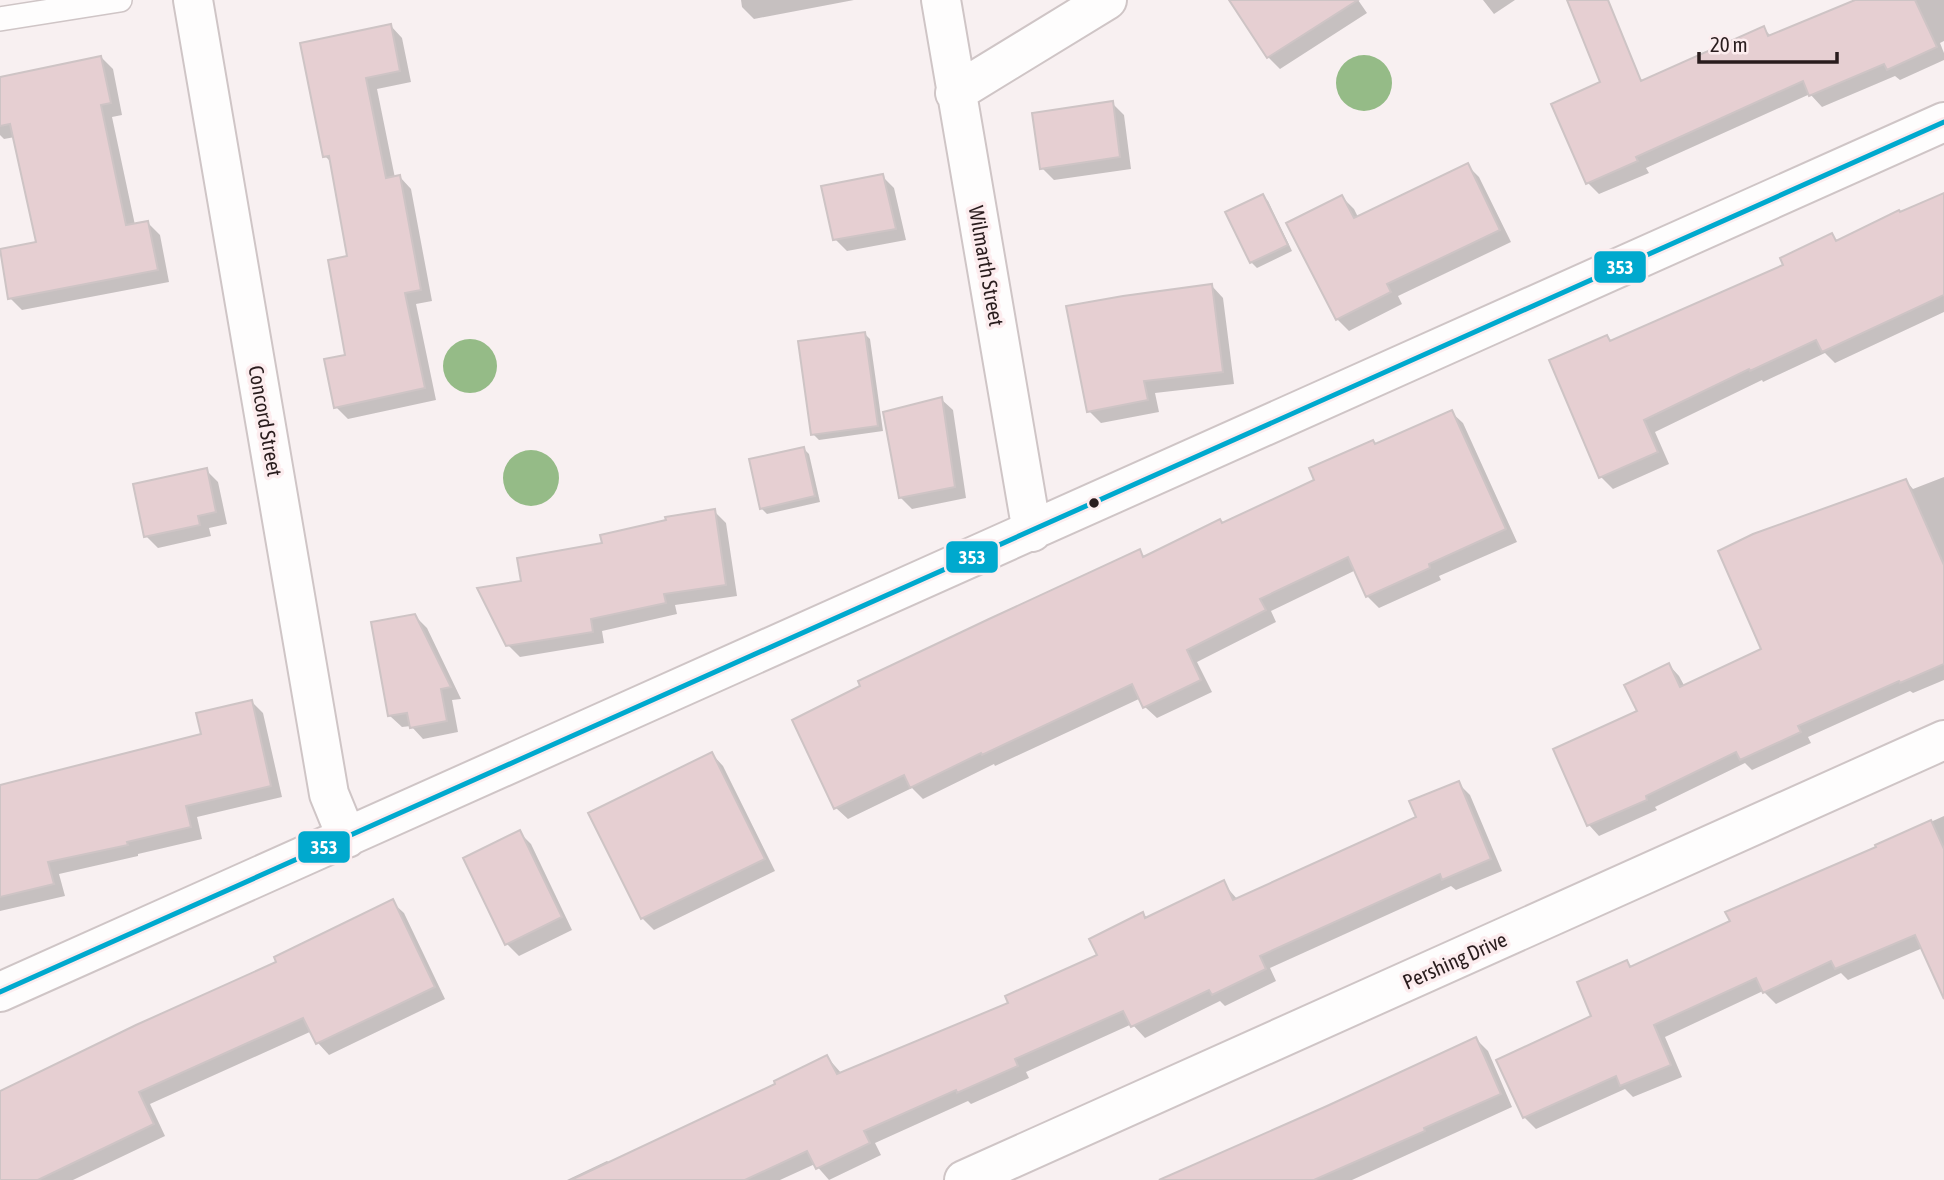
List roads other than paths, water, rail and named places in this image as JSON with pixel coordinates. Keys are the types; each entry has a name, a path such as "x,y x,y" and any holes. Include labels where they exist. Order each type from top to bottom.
{"street":[{"name":"Concord Street","path":"193,0 329,794 347,838"},
{"name":"Wilmarth Street","path":"941,0 1032,532"},
{"path":"955,93 1107,0"},
{"path":"0,992 1944,122"},
{"name":"Pershing Drive","path":"964,1180 1944,740"}],"lane":[{"path":"0,19 120,0"}]}
